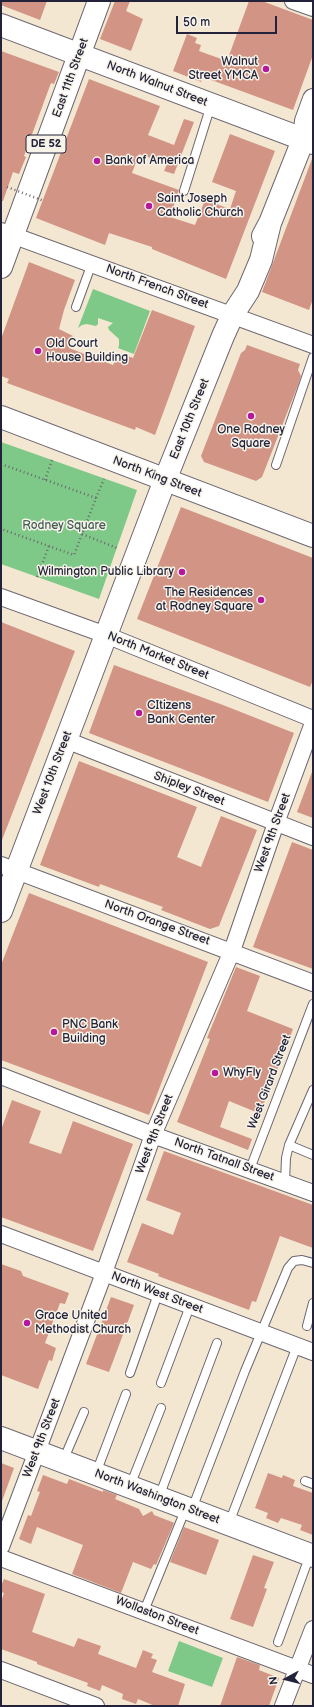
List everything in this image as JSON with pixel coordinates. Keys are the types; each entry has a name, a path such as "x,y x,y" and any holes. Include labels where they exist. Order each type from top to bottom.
{"main road":[{"name":"East 11th Street","path":"1,267 7,232 80,54 99,1"},
{"name":"North Walnut Street","path":"1,25 308,141"},
{"name":"East 10th Street","path":"106,635 165,480 233,314 237,289 251,257 270,223 308,141"},
{"name":"North King Street","path":"1,417 313,536"},
{"name":"West 10th Street","path":"1,911 9,868 66,740 106,635"},
{"name":"North Washington Street","path":"1,1438 312,1555"}],"street":[{"path":"293,1 313,8"},
{"name":"East 10th Street","path":"308,141 305,121 313,99"},
{"name":"North French Street","path":"7,232 233,314 313,345"},
{"name":"North Market Street","path":"1,597 106,635 313,719"},
{"name":"West 9th Street","path":"1,1547 104,1273 153,1135 232,951 276,823 313,723"},
{"name":"Shipley Street","path":"66,740 313,837"},
{"name":"North Orange Street","path":"9,868 313,982"},
{"name":"North Tatnall Street","path":"1,1076 153,1135 250,1168 313,1193"},
{"name":"North West Street","path":"1,1234 313,1352"},
{"name":"Wollaston Street","path":"1,1558 313,1675"},
{"path":"283,1706 313,1630"},
{"path":"1,1670 96,1706"}],"lane":[{"path":"184,191 211,105"},
{"path":"76,307 92,263"},
{"path":"276,465 313,357"},
{"name":"West Girard Street","path":"250,1168 313,1004"},
{"path":"285,1182 286,1158 289,1145 313,1090"},
{"path":"289,1145 313,1156"},
{"path":"144,1611 189,1509 260,1332 288,1268 294,1261 302,1260 313,1263"},
{"path":"130,1373 158,1294"},
{"path":"307,1326 313,1303"},
{"path":"161,1383 190,1306"},
{"path":"159,1498 217,1343"},
{"path":"229,1524 297,1346"},
{"path":"95,1474 126,1394"},
{"path":"130,1487 161,1408"},
{"path":"63,1462 84,1412"},
{"path":"278,1642 312,1555"}],"path":[{"path":"6,187 44,201"},
{"path":"45,480 52,460"},
{"path":"1,464 96,498"},
{"path":"1,529 74,555 104,479"},
{"path":"82,534 117,548"},
{"path":"37,577 49,546"}],"green space":[{"path":"93,289 150,311 134,354 118,348 119,339 109,330 108,327 113,323 98,318 98,324 96,326 87,324 78,328"},
{"name":"Rodney Square","path":"1,442 137,490 99,599 1,564"},
{"path":"179,1641 223,1658 212,1687 168,1671"}],"building":[{"path":"1,1 47,1 40,20 1,5"},
{"path":"115,1 130,1 126,11 143,19 131,51 100,39"},
{"name":"Walnut Street YMCA","path":"249,1 262,1 313,20 313,55 293,110 203,77 201,82 173,71 187,34 197,38 195,43 201,45 199,51 227,61"},
{"path":"1,51 59,72 54,84 51,83 24,156 26,157 19,174 13,172 3,201 1,201"},
{"path":"89,79 160,106 148,135 174,145 184,119 194,122 174,174 164,171 167,164 139,154 132,173 179,190 170,217 195,225 205,200 230,209 236,191 212,182 230,134 275,151 226,279 152,249 152,247 109,233 105,245 36,218"},
{"path":"312,159 313,299 309,310 262,292"},
{"name":"Old Court House Building","path":"29,262 75,280 59,329 73,336 69,348 113,365 119,353 133,358 152,310 195,326 155,435 136,427 135,430 7,383 9,379 1,376 1,339"},
{"name":"One Rodney Square","path":"247,345 300,364 298,370 301,376 262,477 256,481 204,462 201,456 241,353 245,350"},
{"name":"The Residences at Rodney Square","path":"181,507 313,558 313,680 310,687 137,619"},
{"path":"1,622 75,651 2,840 1,840"},
{"path":"114,665 294,733 268,802 89,733"},
{"path":"79,761 197,807 177,857 201,867 221,816 257,830 219,926 210,929 161,910 163,907 100,884 99,887 40,865"},
{"path":"313,772 313,818 297,812"},
{"path":"292,842 313,850 313,969 253,947"},
{"path":"29,893 208,962 149,1115 1,1060 1,965"},
{"path":"236,967 260,976 247,1011 293,1029 263,1106 259,1104 256,1112 229,1101 220,1127 252,1139 248,1150 177,1122 210,1039 207,1038"},
{"path":"12,1100 41,1111 29,1143 61,1154 73,1121 133,1144 93,1251 1,1217 1,1130"},
{"path":"164,1151 313,1205 313,1248 280,1236 256,1302 252,1301 249,1310 158,1276 159,1274 127,1262 142,1223 173,1235 181,1213 146,1200"},
{"name":"Grace United Methodist Church","path":"1,1264 21,1271 23,1276 69,1293 65,1304 60,1303 45,1343 56,1348 52,1361 49,1360 38,1389 1,1375"},
{"path":"111,1297 134,1305 109,1372 86,1364"},
{"path":"1,1463 14,1468 2,1501 1,1501"},
{"path":"268,1473 282,1478 283,1475 295,1480 293,1486 313,1493 313,1535 300,1530 302,1525 281,1518 278,1523 266,1518 268,1513 255,1508"},
{"path":"43,1475 67,1484 69,1479 103,1492 103,1490 117,1495 115,1499 139,1509 143,1516 152,1511 154,1515 174,1523 156,1565 154,1564 151,1569 133,1562 121,1593 72,1574 83,1545 37,1527 31,1544 19,1539 28,1515 31,1516 40,1492 37,1491"},
{"path":"184,1527 219,1540 206,1575 170,1562"},
{"path":"253,1555 274,1562 264,1588 267,1589 253,1627 230,1619"},
{"path":"4,1579 45,1594 32,1632 74,1647 78,1638 101,1646 98,1654 136,1668 143,1650 153,1654 151,1658 157,1660 152,1672 185,1684 178,1706 155,1706 138,1699 136,1704 122,1699 123,1694 102,1685 100,1691 87,1686 88,1683 1,1649 1,1602 4,1593 1,1592 1,1586"},
{"path":"237,1657 260,1665 259,1670 279,1678 269,1706 220,1706"}],"place":[{"name":"Walnut Street YMCA","path":"266,69"},
{"name":"Bank of America","path":"97,161"},
{"name":"Saint Joseph Catholic Church","path":"149,206"},
{"name":"Old Court House Building","path":"38,351"},
{"name":"One Rodney Square","path":"251,416"},
{"name":"Wilmington Public Library","path":"182,572"},
{"name":"The Residences at Rodney Square","path":"261,600"},
{"name":"CItizens Bank Center","path":"139,713"},
{"name":"PNC Bank Building","path":"54,1032"},
{"name":"WhyFly","path":"215,1073"},
{"name":"Grace United Methodist Church","path":"27,1323"}]}
